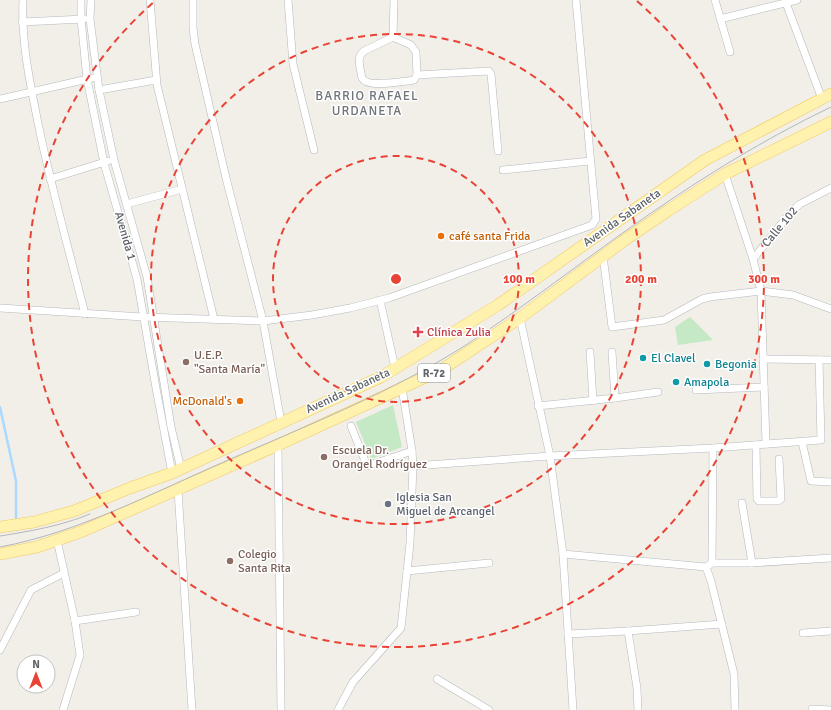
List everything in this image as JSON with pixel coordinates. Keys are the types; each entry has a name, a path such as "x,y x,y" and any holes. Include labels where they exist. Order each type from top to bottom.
{"main road":[{"name":"Avenida Sabaneta","path":"0,527 34,522 74,511 177,471 381,377 498,305 705,160 826,96"},
{"name":"Avenida Sabaneta","path":"0,554 37,547 82,531 178,490 441,370 520,318 603,256 669,210 725,174 831,122"}],"street":[{"path":"23,0 22,22 31,91 50,178 85,314"},
{"name":"Avenida 1","path":"81,0 81,19 87,79 104,162 137,279 143,317 177,471"},
{"path":"91,0 90,19 99,90 114,160 147,277 177,471"},
{"path":"150,0 156,80 214,320"},
{"path":"192,0 195,44 226,178 263,321 281,422"},
{"path":"288,0 293,64 314,150"},
{"path":"394,0 394,37"},
{"path":"0,308 85,314 214,320 263,321 312,315 380,300 592,225 596,219 576,0"},
{"path":"715,0 730,52"},
{"path":"720,19 797,0"},
{"path":"786,3 826,96"},
{"path":"22,22 90,19"},
{"path":"394,37 411,45 416,52 417,75 414,80 371,84 365,82 362,77 359,59 361,54 364,51 394,37"},
{"path":"417,75 489,71 491,74 498,151"},
{"path":"0,99 97,77"},
{"path":"99,90 156,80"},
{"path":"50,178 114,160"},
{"path":"503,170 590,161"},
{"path":"725,174 753,259 761,291 766,444"},
{"name":"Calle 102","path":"753,259 792,211 800,204 831,188"},
{"path":"127,204 182,190"},
{"path":"125,238 135,234"},
{"path":"603,256 612,327 664,320 702,299 710,297 761,291 793,295 831,309"},
{"path":"380,300 395,368"},
{"path":"520,318 550,456 563,554 573,710"},
{"path":"590,352 593,401"},
{"path":"612,352 615,398"},
{"path":"763,359 831,360"},
{"path":"413,466 550,456 713,448 821,440 819,360"},
{"path":"696,390 764,387"},
{"path":"338,710 353,682 401,628 410,543 413,466 412,450 402,388"},
{"path":"538,406 593,401 658,392"},
{"path":"351,426 367,466 412,450"},
{"path":"802,442 811,481 831,482"},
{"path":"278,445 282,710"},
{"path":"756,445 759,501 778,501 781,499 779,459"},
{"path":"713,448 709,565 711,581 734,674 734,710"},
{"path":"178,490 192,710"},
{"path":"742,503 752,563"},
{"path":"57,540 75,621 80,655 63,710"},
{"path":"563,554 709,565 831,558"},
{"path":"407,571 489,563"},
{"path":"0,650 31,590 64,573"},
{"path":"75,621 136,612"},
{"path":"568,634 722,624"},
{"path":"628,631 638,710"},
{"path":"803,633 831,631"},
{"path":"437,679 489,710"},
{"path":"812,709 831,710"}],"green space":[{"path":"690,317 713,340 678,345 675,327"},
{"path":"393,405 402,447 371,459 356,422"}],"waterway":[{"path":"0,407 16,481 16,518"}],"tram line":[{"path":"0,547 59,532 87,522 319,421 410,377 440,361 489,330 624,232 699,181 777,135 831,107"},
{"path":"0,536 57,525 90,514"}],"place":[{"name":"café santa Frida","path":"441,236"},
{"name":"Clínica Zulia","path":"418,332"},
{"name":"El Clavel","path":"643,358"},
{"name":"U.E.P. \"Santa María\"","path":"186,362"},
{"name":"Begonia","path":"707,364"},
{"name":"Amapola","path":"676,382"},
{"name":"McDonald's","path":"240,401"},
{"name":"Escuela Dr. Orangel Rodríguez","path":"324,457"},
{"name":"Iglesia San Miguel de Arcangel","path":"388,504"},
{"name":"Colegio Santa Rita","path":"230,561"}],"district":[{"name":"BARRIO RAFAEL URDANETA","path":"367,104"}]}
